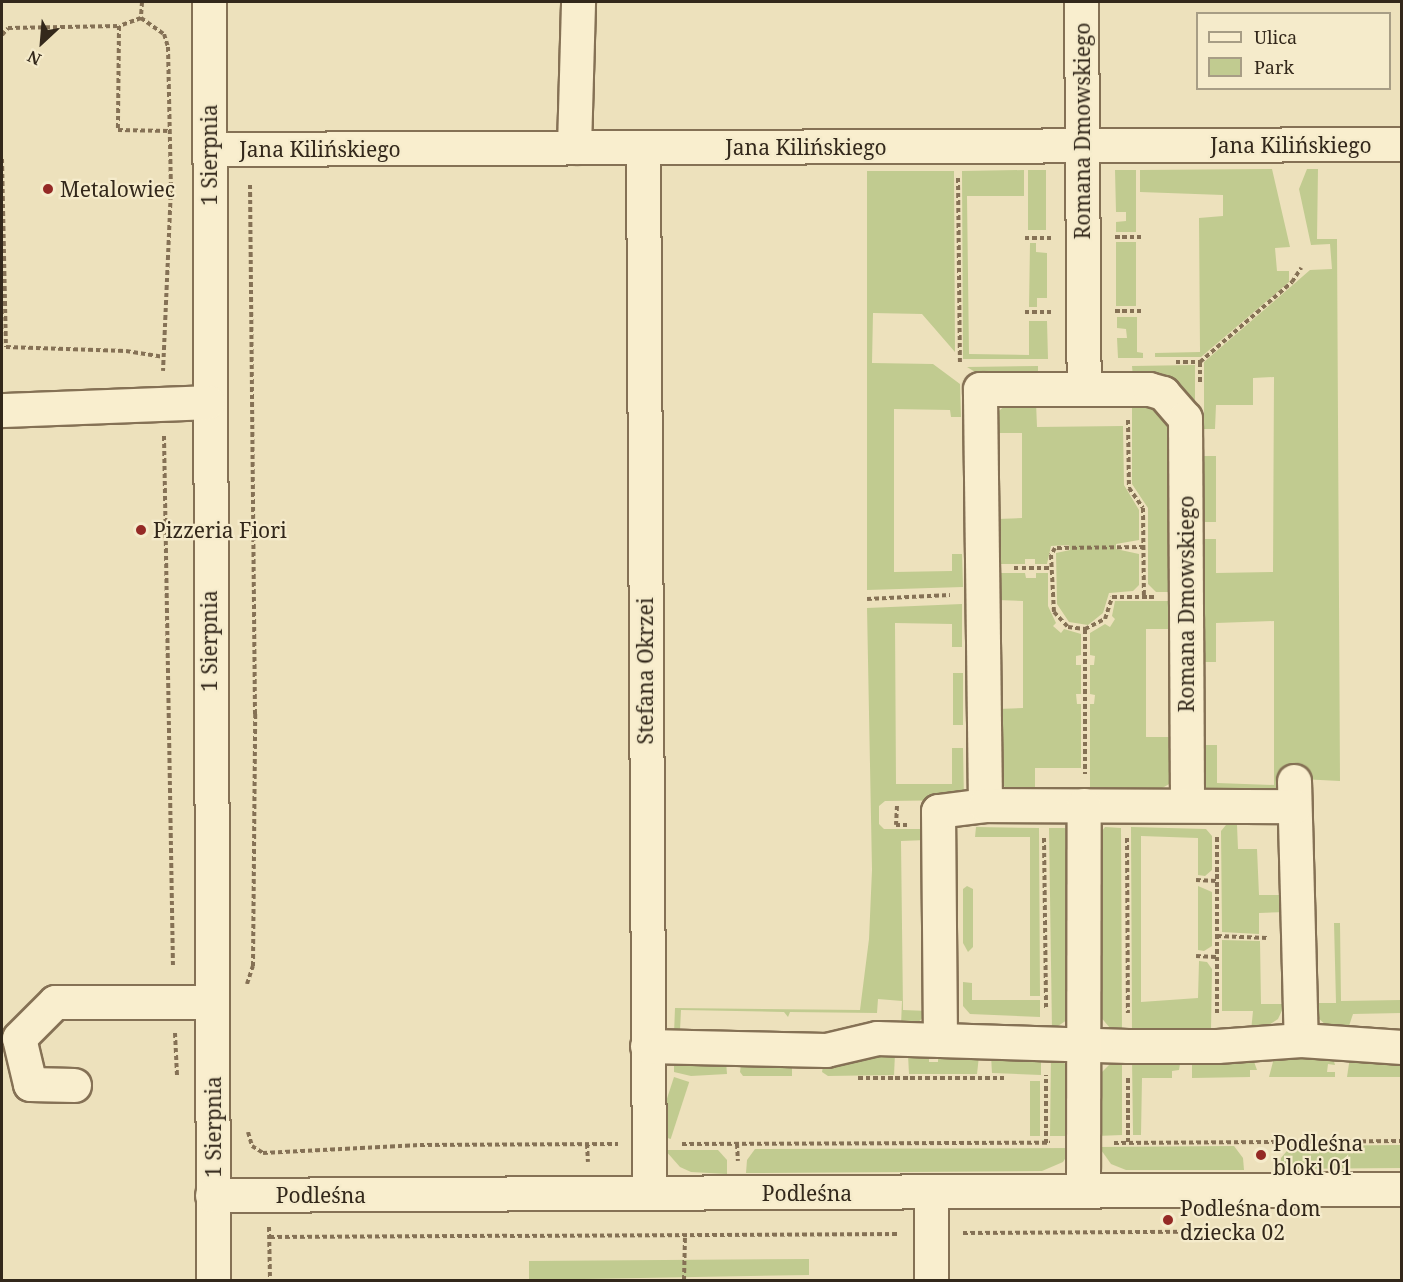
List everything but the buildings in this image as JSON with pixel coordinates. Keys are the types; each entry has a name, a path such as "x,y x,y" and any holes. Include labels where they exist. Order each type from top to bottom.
{"street":[{"name":"1 Sierpnia","path":"209,2 208,402 213,1281"},
{"path":"574,147 578,2"},
{"name":"Romana Dmowskiego","path":"1081,2 1084,389 1149,388 1163,393 1185,418 1186,596 1202,805"},
{"name":"Jana Kilińskiego","path":"210,149 1401,144"},
{"name":"Stefana Okrzei","path":"643,148 649,1193"},
{"path":"985,806 980,389 1084,389"},
{"path":"2,410 208,402"},
{"path":"940,1040 938,811 985,806 1202,805 1294,794 1301,1040"},
{"path":"1083,1190 1084,805"},
{"path":"74,1085 30,1084 19,1038 54,1002 211,1002"},
{"path":"647,1046 826,1050 877,1038 1046,1042 1083,1046 1217,1046 1301,1040 1401,1047"},
{"name":"Podleśna","path":"212,1195 1401,1189"},
{"path":"931,1193 931,1281"}],"path":[{"path":"141,18 142,2"},
{"path":"2,35 8,28 119,26 141,18"},
{"path":"141,18 164,34 168,47 171,188 163,357 173,1002 177,1083"},
{"path":"119,26 118,130 170,131"},
{"path":"2,159 6,347 126,351 163,357"},
{"path":"958,166 960,362 971,362"},
{"path":"244,992 253,966 250,177"},
{"path":"1111,237 1141,237"},
{"path":"1025,238 1051,238"},
{"path":"1200,362 1292,282 1300,268"},
{"path":"1112,311 1141,311"},
{"path":"1025,312 1052,312"},
{"path":"1128,413 1129,488 1143,508 1144,597"},
{"path":"1144,547 1052,551 1054,612 1068,627 1085,629 1105,619 1112,597 1186,596"},
{"path":"867,599 982,594"},
{"path":"1084,805 1085,629"},
{"path":"1202,805 1217,881 1217,1046"},
{"path":"1127,834 1128,1143"},
{"path":"1044,835 1046,1143"},
{"path":"1196,880 1217,881"},
{"path":"1217,936 1298,939"},
{"path":"1196,956 1217,957"},
{"path":"248,1124 252,1146 263,1153 403,1149 420,1145 1401,1140"},
{"path":"270,1237 1187,1233 1192,1214"},
{"path":"684,1281 685,1235"}],"green space":[{"path":"1272,169 1290,247 1275,248 1277,271 1289,271 1289,282 1201,357 1155,357 1155,353 1200,352 1199,218 1223,216 1223,195 1140,192 1140,170"},
{"path":"1307,169 1318,169 1317,239 1337,239 1340,781 1281,778 1275,792 1206,796 1205,745 1217,745 1217,783 1274,785 1274,621 1216,623 1216,662 1205,662 1204,539 1216,539 1216,573 1273,572 1274,377 1253,378 1253,405 1216,405 1215,429 1204,429 1204,362 1310,270 1332,269 1330,244 1311,245 1299,189"},
{"path":"1024,170 1024,196 967,196 969,354 1029,355 1029,321 1047,321 1048,359 963,359 962,171"},
{"path":"1028,170 1046,170 1046,230 1028,230"},
{"path":"1115,170 1136,170 1136,232 1116,232 1116,222 1126,221 1126,212 1116,212"},
{"path":"867,171 954,171 955,352 922,314 873,313 872,363 933,364 960,384 961,417 951,417 950,410 894,409 894,572 952,571 952,554 962,554 963,587 867,590"},
{"path":"1116,242 1136,242 1136,306 1116,306"},
{"path":"1030,243 1036,243 1036,252 1047,253 1047,298 1037,298 1037,307 1029,307"},
{"path":"1117,317 1137,317 1137,352 1143,353 1143,358 1118,358 1117,338 1127,338 1126,329 1117,328"},
{"path":"1195,365 1195,420 1133,377 1132,366"},
{"path":"1038,366 1038,377 980,375 967,367"},
{"path":"1036,402 1037,427 1123,426 1124,485 1139,510 1139,540 1116,544 1116,549 1139,554 1139,585 1133,591 1109,593 1103,613 1088,625 1069,622 1057,604 1056,553 1070,550 1069,545 1051,546 1047,564 1035,564 1035,559 1025,559 1025,564 991,564 998,519 1022,518 1022,433 997,433 994,415 1006,405"},
{"path":"1132,402 1169,410 1177,592 1156,592 1148,584 1148,508 1132,484"},
{"path":"1204,456 1216,456 1216,522 1204,522"},
{"path":"991,573 1025,573 1026,578 1036,578 1036,573 1048,573 1048,606 1056,623 1053,626 1061,633 1064,629 1081,634 1081,655 1076,656 1076,665 1081,665 1081,694 1076,694 1077,704 1081,704 1081,768 1035,768 1035,792 1009,790 997,781 998,709 1023,708 1023,601 998,600"},
{"path":"1115,601 1177,601 1171,629 1146,629 1146,737 1171,737 1171,783 1157,791 1090,792 1090,704 1094,704 1095,695 1090,694 1090,665 1094,665 1095,656 1090,655 1090,633 1105,624 1110,627 1115,619 1112,616"},
{"path":"962,604 962,647 952,647 952,624 895,623 896,784 952,784 952,748 963,748 964,800 885,801 879,806 879,824 884,829 926,829 926,840 901,841 903,1010 928,1011 925,1016 916,1024 901,1025 902,1001 878,999 877,1013 790,1012 788,1017 784,1012 681,1010 680,1031 674,1034 675,1008 860,1010 869,939 872,870 867,608"},
{"path":"953,673 963,673 963,725 953,725"},
{"path":"1226,825 1237,825 1238,849 1257,849 1259,895 1286,895 1288,912 1259,913 1259,934 1222,932 1221,831"},
{"path":"976,827 1039,828 1040,996 1030,996 1030,837 975,837"},
{"path":"1105,827 1121,828 1122,1034 1110,1028 1099,1015 1099,835"},
{"path":"1131,827 1206,829 1212,836 1212,870 1205,876 1198,875 1198,838 1141,836 1141,1002 1198,998 1199,961 1207,962 1212,969 1211,1031 1132,1034"},
{"path":"1049,828 1065,828 1070,835 1067,1020 1052,1030"},
{"path":"967,886 973,889 973,947 968,952 963,943 963,889"},
{"path":"1198,886 1212,892 1212,946 1204,951 1198,950"},
{"path":"1334,923 1340,923 1341,1001 1401,1000 1401,1013 1353,1014 1348,1029 1328,1027 1316,1016 1312,1003 1336,1003"},
{"path":"1222,940 1260,941 1261,1004 1285,1004 1278,1019 1269,1025 1251,1031 1253,1011 1222,1011"},
{"path":"963,982 972,983 972,1000 1040,1000 1040,1017 970,1014 963,1006"},
{"path":"877,1051 895,1054 894,1075 828,1076 822,1072 823,1066"},
{"path":"929,1053 929,1062 938,1062 938,1053 979,1056 977,1074 909,1074 908,1055"},
{"path":"1275,1054 1332,1054 1335,1065 1328,1064 1327,1072 1335,1072 1335,1077 1269,1077"},
{"path":"1041,1055 1041,1075 992,1073 991,1056"},
{"path":"1051,1055 1067,1065 1072,1136 1050,1136"},
{"path":"1252,1056 1257,1070 1250,1070 1250,1077 1192,1078 1192,1059"},
{"path":"1350,1057 1401,1060 1401,1077 1347,1077"},
{"path":"1132,1058 1179,1059 1180,1064 1179,1070 1172,1071 1172,1078 1142,1078 1141,1135 1133,1135"},
{"path":"1122,1060 1122,1135 1097,1136 1098,1076 1109,1065"},
{"path":"674,1061 726,1061 727,1074 691,1076 674,1072"},
{"path":"792,1061 792,1076 743,1076 740,1072 741,1064"},
{"path":"674,1077 689,1082 671,1139 655,1134"},
{"path":"1030,1081 1040,1081 1040,1136 1030,1136"},
{"path":"1401,1145 1401,1168 1280,1169 1281,1158 1291,1146"},
{"path":"1234,1146 1243,1158 1244,1170 1126,1170 1111,1164 1099,1147"},
{"path":"1072,1148 1063,1162 1042,1171 746,1173 747,1160 755,1149"},
{"path":"665,1150 718,1150 727,1160 727,1174 691,1172 680,1167"},
{"path":"809,1259 809,1275 529,1280 529,1261"}],"place":[{"name":"Metalowiec","path":"48,189"},
{"name":"Pizzeria Fiori","path":"141,530"},
{"name":"Podleśna bloki 01","path":"1261,1155"},
{"name":"Podleśna dom dziecka 02","path":"1168,1220"}]}
